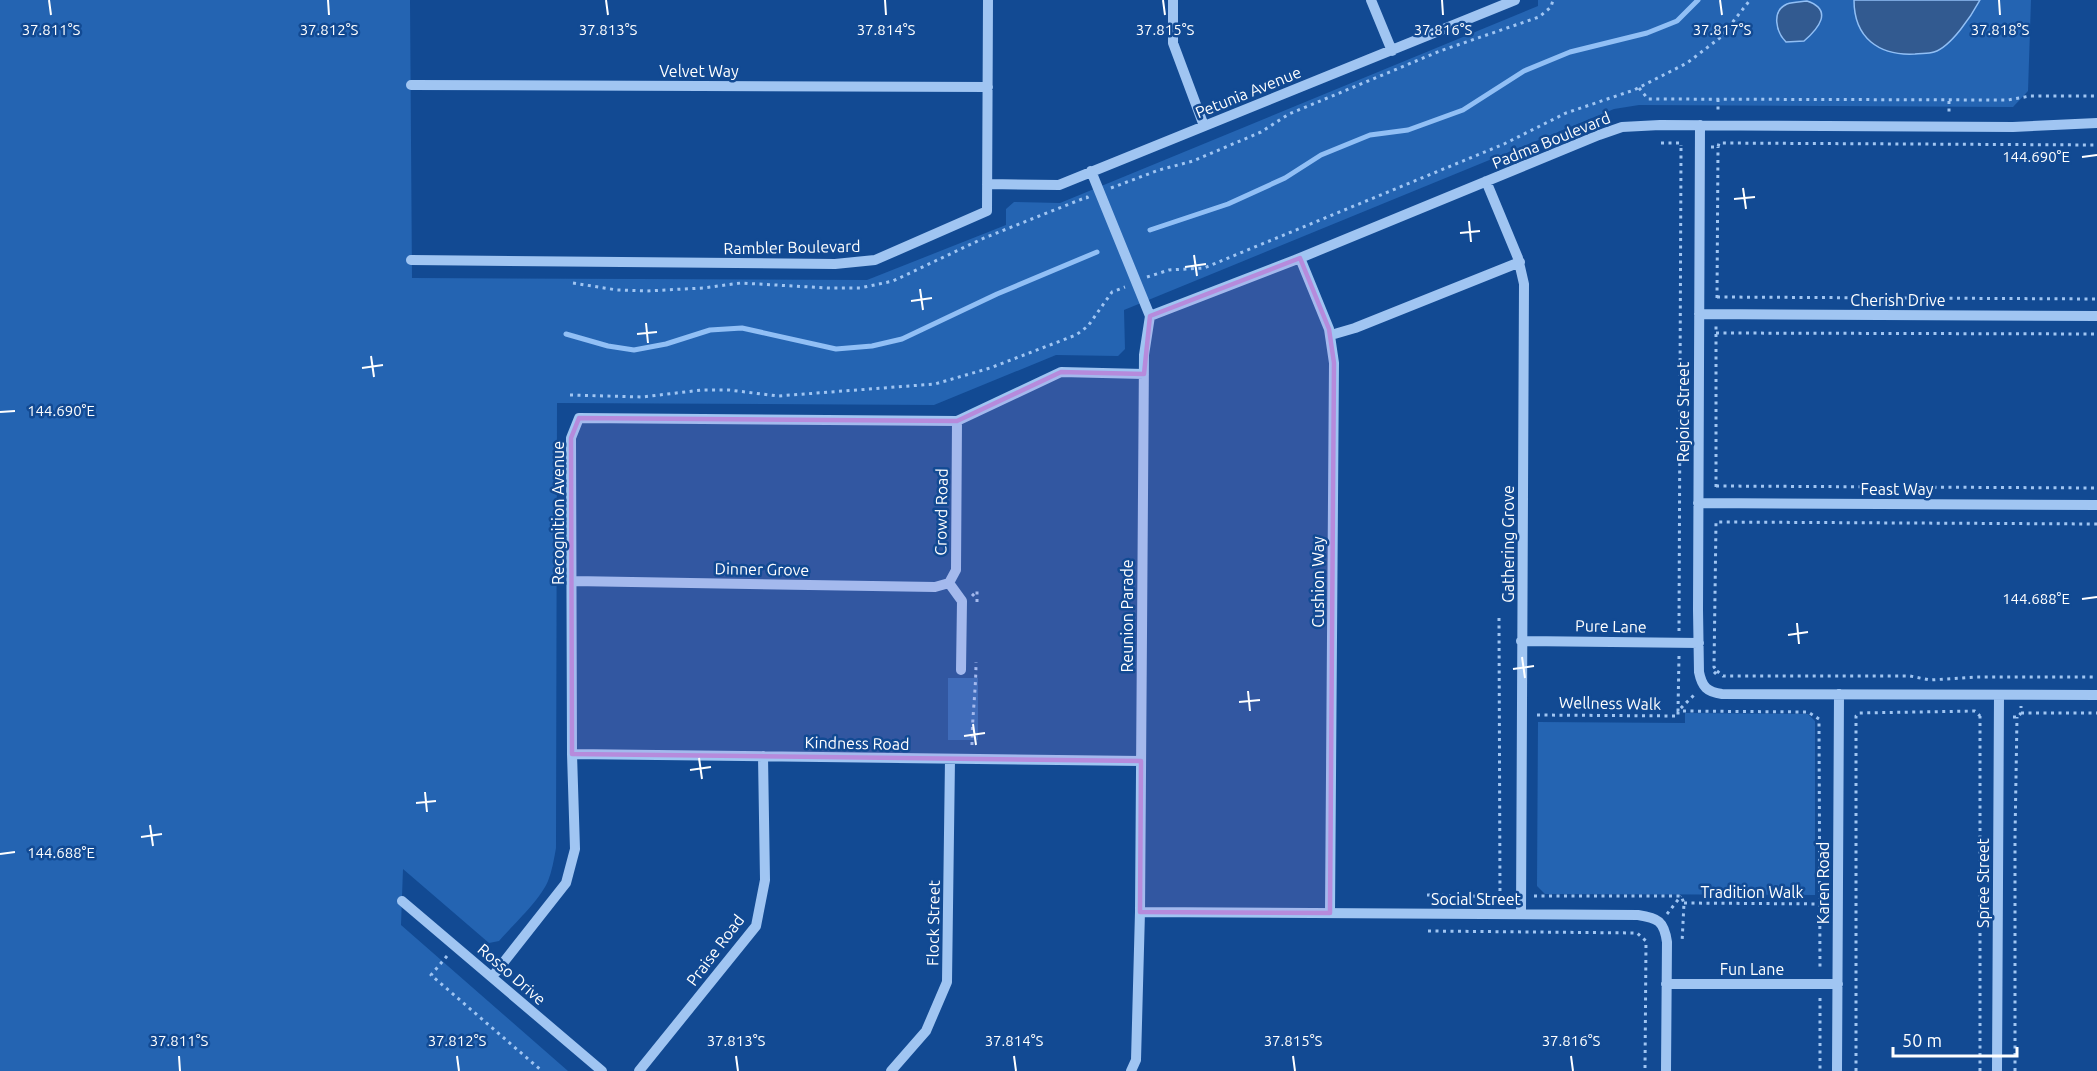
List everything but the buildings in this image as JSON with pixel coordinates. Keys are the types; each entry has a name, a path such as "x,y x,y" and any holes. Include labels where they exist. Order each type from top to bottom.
{"street":[{"name":"Rambler Boulevard","path":"411,260 835,264 875,260 987,211 988,0"},
{"path":"1173,0 1173,43 1204,126"},
{"path":"1371,0 1392,51"},
{"name":"Petunia Avenue","path":"987,184 1059,184 1515,0"},
{"name":"Velvet Way","path":"411,85 988,87"},
{"name":"Padma Boulevard","path":"1150,316 1622,128 1660,124 2013,127 2097,123"},
{"name":"Rejoice Street","path":"1700,125 1698,503 1701,681 1705,688 1713,693 1839,694"},
{"path":"1091,171 1150,316"},
{"name":"Gathering Grove","path":"1486,182 1520,262 1524,296 1521,914"},
{"name":"Cushion Way","path":"1300,258 1331,335 1334,363 1330,913"},
{"path":"1331,335 1355,328 1520,262"},
{"name":"Cherish Drive","path":"1699,314 2097,316"},
{"name":"Reunion Parade","path":"1131,1071 1136,1060 1140,912 1144,355 1150,316"},
{"name":"Recognition Avenue","path":"492,977 566,883 575,849 572,754 571,438 579,418 957,421 1061,372 1144,374"},
{"name":"Crowd Road","path":"950,583 956,570 957,421"},
{"name":"Feast Way","path":"1698,503 2097,505"},
{"name":"Dinner Grove","path":"573,581 935,587 950,583"},
{"path":"950,583 962,601 961,670"},
{"name":"Pure Lane","path":"1521,641 1699,643"},
{"path":"1839,694 2097,695"},
{"name":"Karen Road","path":"1837,1071 1839,694"},
{"name":"Spree Street","path":"1997,1071 1999,695"},
{"name":"Kindness Road","path":"572,754 1141,761"},
{"name":"Praise Road","path":"639,1071 756,926 765,880 763,756"},
{"name":"Flock Street","path":"891,1071 926,1030 947,982 950,759"},
{"name":"Rosso Drive","path":"402,901 602,1071"},
{"name":"Social Street","path":"1140,912 1638,915 1653,917 1661,922 1665,932 1666,1071"},
{"name":"Fun Lane","path":"1666,984 1838,984"}],"path":[{"path":"1087,197 1160,170 1193,161 1261,132 1289,114 1440,51 1539,17 1551,7 1553,0"},
{"path":"570,394 642,397 702,390 729,390 778,396 935,384 990,368 1076,335 1088,326 1112,292 1169,270 1204,268 1504,144 1566,113 1639,88 1687,63 1721,37 1750,0"},
{"path":"1639,88 1648,99 2008,100 2030,96 2097,96"},
{"path":"1661,143 1682,143 1678,711 1808,712 1819,719 1820,1071"},
{"path":"1681,147 1718,147 1719,144 2097,145"},
{"path":"1715,605 1718,147"},
{"path":"1717,297 2097,299"},
{"path":"1716,333 2097,334"},
{"path":"1716,486 2097,488"},
{"path":"1716,522 2097,524"},
{"path":"1499,618 1500,897"},
{"path":"1717,671 1724,676 1910,676 1930,680 1977,677 2097,677"},
{"name":"Wellness Walk","path":"1537,715 1678,716 1678,711"},
{"path":"1856,1071 1856,716 1859,713 1902,712"},
{"path":"2021,713 2097,713"},
{"path":"1980,716 1980,1071"},
{"path":"2015,1071 2014,837 2017,717"},
{"path":"1427,895 1521,897"},
{"name":"Tradition Walk","path":"1521,897 1681,896 1684,903 1820,904"},
{"path":"1682,949 1684,903"},
{"path":"1428,931 1637,933 1646,941 1645,1071"},
{"path":"456,945 431,975 542,1071"}],"highlighted area":[{"path":"1300,258 1329,329 1334,363 1330,913 1140,912 1141,761 572,754 571,438 579,418 957,421 1061,372 1144,374 1150,316"}],"shaded area":[{"path":"0,0 410,0 412,278 867,280 1006,225 1006,209 1014,202 1060,203 1538,6 1538,0 2031,0 2028,91 2013,107 1639,105 1614,109 1124,310 1125,349 1118,356 1056,355 934,405 557,403 556,848 551,873 539,896 526,912 499,941 489,943 403,869 401,925 568,1071 0,1071"},
{"path":"1854,0 1980,0 1966,22 1941,49 1929,53 1902,54 1890,52 1871,42 1858,25"},
{"path":"1807,1 1820,9 1821,20 1804,41 1786,42 1778,27 1779,11 1787,4"},
{"path":"948,678 978,678 978,740 948,740"},
{"path":"1685,713 1808,714 1815,721 1815,895 1545,894 1537,886 1538,722 1685,723"}],"waterway":[{"path":"1150,230 1228,204 1285,178 1321,155 1370,135 1408,130 1463,110 1524,71 1570,52 1647,33 1677,21 1698,0"},
{"path":"566,334 608,346 634,350 666,344 710,330 742,328 836,349 872,346 902,339 997,294 1097,252"}]}
